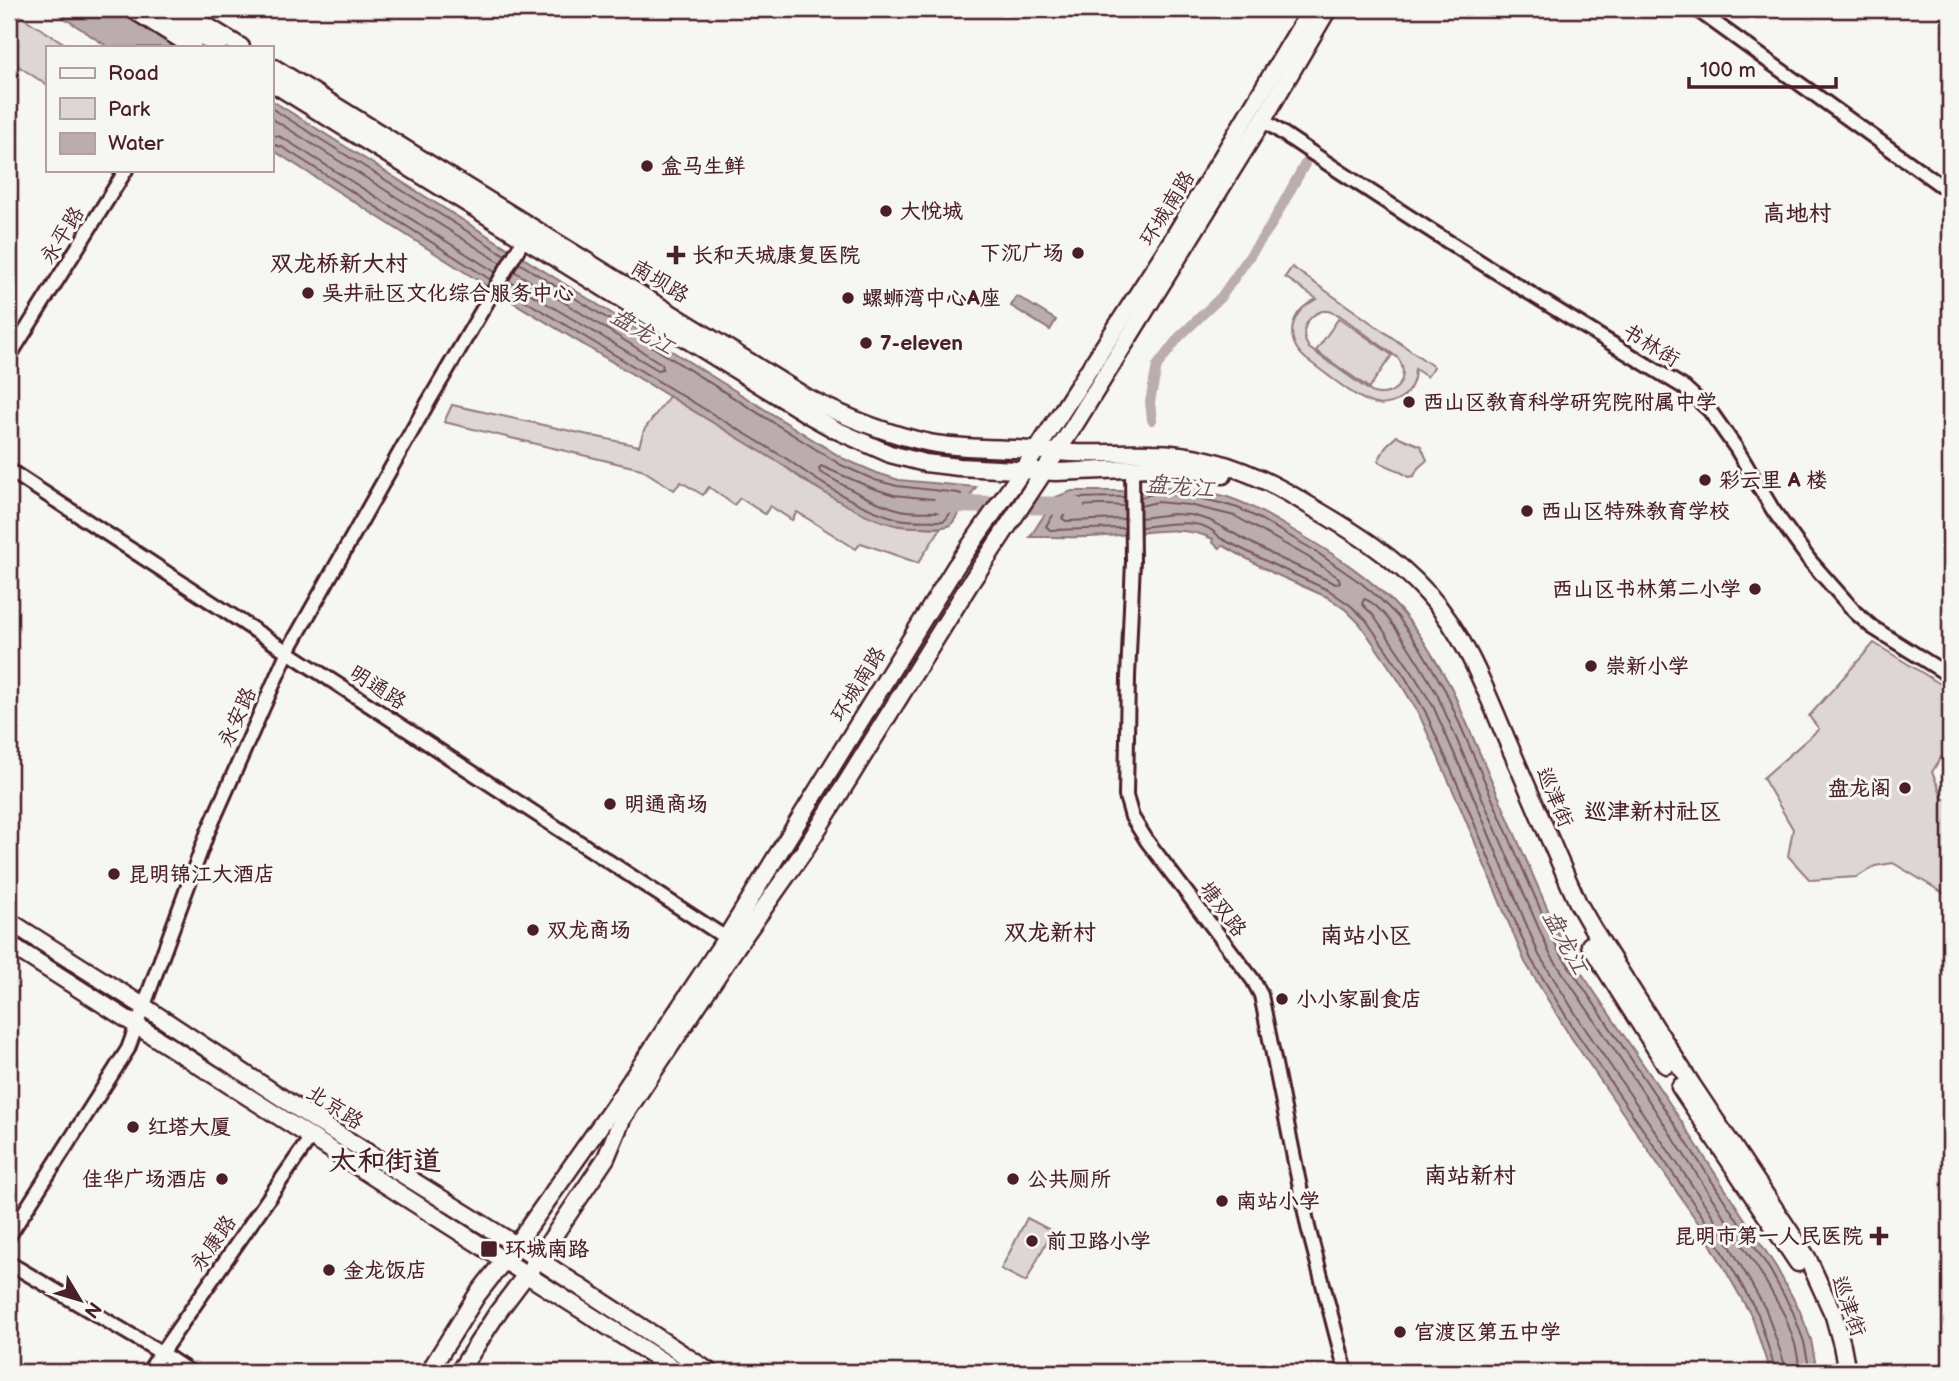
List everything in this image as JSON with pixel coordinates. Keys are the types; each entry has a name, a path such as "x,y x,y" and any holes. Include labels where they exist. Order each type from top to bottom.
{"main road":[{"path":"132,9 237,46"},
{"path":"158,9 216,46"},
{"path":"179,9 197,34"},
{"name":"环城南路","path":"429,1372 477,1295 516,1245 614,1106 726,938 976,534 1024,470 1168,247 1311,9"},
{"name":"环城南路","path":"459,1372 606,1158 623,1117 804,851 1263,121 1328,9"},
{"name":"南坝路","path":"273,67 524,239 831,410 878,428 931,443 1057,452"},
{"name":"南坝路","path":"273,83 836,430 890,454 925,463 1044,471"},
{"path":"877,449 885,442 878,428"},
{"name":"巡津街","path":"1057,452 1185,454 1238,470 1270,483 1345,527 1381,551 1429,594 1455,630 1476,670 1560,864 1593,929 1692,1086 1808,1259 1833,1316 1847,1372"},
{"name":"巡津街","path":"1044,471 1174,467 1211,472 1231,478 1274,496 1357,547 1407,587 1434,617 1459,658 1580,928 1704,1124 1795,1258 1823,1317 1837,1372"},
{"name":"北京路","path":"9,921 320,1123 538,1259 709,1372"},
{"name":"北京路","path":"9,944 679,1372"}],"street":[{"path":"1696,9 1950,191"},
{"name":"书林街","path":"1263,121 1488,269 1685,388 1710,411 1737,448 1773,510 1838,594 1872,627 1950,676"},
{"name":"永平路","path":"9,357 125,172"},
{"name":"永安路","path":"9,1236 128,1049 207,834 288,651 524,239"},
{"name":"塘双路","path":"1132,469 1125,796 1132,817 1147,841 1253,980 1261,995 1308,1227 1346,1372"},
{"name":"明通路","path":"9,470 726,938"},
{"name":"永康路","path":"148,1372 311,1137"},
{"path":"9,1264 190,1372"}],"green space":[{"path":"9,9 68,46 46,46 46,84 9,60"},
{"path":"1292,267 1434,367 1427,377 1415,369 1410,388 1402,398 1379,405 1368,402 1306,359 1299,351 1294,343 1293,326 1301,311 1317,299 1285,277","holes":["1328,311 1339,315 1398,358 1403,372 1402,379 1394,390 1388,393 1373,393 1309,348 1304,337 1305,326 1311,317"]},
{"path":"1339,318 1392,355 1369,388 1316,351"},
{"path":"670,395 783,465 804,481 844,503 899,526 941,528 918,563 861,543 856,549 797,512 792,520 770,506 765,514 740,498 734,505 709,487 703,495 681,482 674,490 641,469 444,422 452,405 639,446 644,430"},
{"path":"1397,436 1421,446 1427,460 1414,476 1408,477 1378,461 1387,445"},
{"path":"1874,643 1950,690 1950,743 1932,772 1943,798 1950,802 1950,897 1893,863 1875,866 1857,877 1810,880 1788,856 1793,829 1763,778 1819,729 1809,716"},
{"path":"1027,1218 1052,1231 1026,1282 1001,1269"}],"water":[{"path":"51,9 120,9 181,46 106,46"},
{"path":"273,101 844,459 899,480 976,487 951,525 906,527 872,518 840,502 493,290 273,150"},
{"path":"1017,296 1056,320 1050,330 1011,306"},
{"path":"1150,486 1215,494 1258,510 1364,576 1401,611 1415,629 1451,687 1564,947 1776,1267 1799,1309 1811,1340 1817,1372 1770,1372 1752,1317 1699,1224 1568,1033 1525,962 1419,714 1360,624 1327,597 1273,573 1222,545 1220,548 1212,542 1213,539 1201,534 1174,530 1097,537 1030,537 1056,497 1072,491 1142,491"}],"waterway":[{"path":"1152,420 1150,402 1157,366 1179,337 1221,297 1270,227 1305,164"},
{"name":"盘龙江","path":"942,504 1075,506"}],"place":[{"name":"盒马生鲜","path":"647,166"},
{"name":"大悦城","path":"886,211"},
{"name":"下沉广场","path":"1078,253"},
{"name":"长和天城康复医院","path":"676,255"},
{"name":"吴井社区文化综合服务中心","path":"308,293"},
{"name":"螺蛳湾中心A座","path":"848,298"},
{"name":"7-eleven","path":"866,343"},
{"name":"西山区教育科学研究院附属中学","path":"1409,402"},
{"name":"彩云里 A 楼","path":"1705,480"},
{"name":"西山区特殊教育学校","path":"1527,511"},
{"name":"西山区书林第二小学","path":"1755,589"},
{"name":"崇新小学","path":"1591,666"},
{"name":"盘龙阁","path":"1905,788"},
{"name":"明通商场","path":"610,804"},
{"name":"昆明锦江大酒店","path":"114,874"},
{"name":"双龙商场","path":"533,930"},
{"name":"小小家副食店","path":"1282,999"},
{"name":"红塔大厦","path":"133,1127"},
{"name":"佳华广场酒店","path":"222,1179"},
{"name":"公共厕所","path":"1013,1179"},
{"name":"南站小学","path":"1222,1201"},
{"name":"昆明市第一人民医院","path":"1879,1236"},
{"name":"前卫路小学","path":"1032,1241"},
{"name":"环城南路","path":"489,1249"},
{"name":"金龙饭店","path":"329,1270"},
{"name":"官渡区第五中学","path":"1400,1332"}],"district":[{"name":"高地村","path":"1797,213"},
{"name":"双龙桥新大村","path":"339,263"},
{"name":"巡津新村社区","path":"1653,811"},
{"name":"双龙新村","path":"1050,932"},
{"name":"南站小区","path":"1366,935"},
{"name":"太和街道","path":"385,1160"},
{"name":"南站新村","path":"1470,1175"}]}
